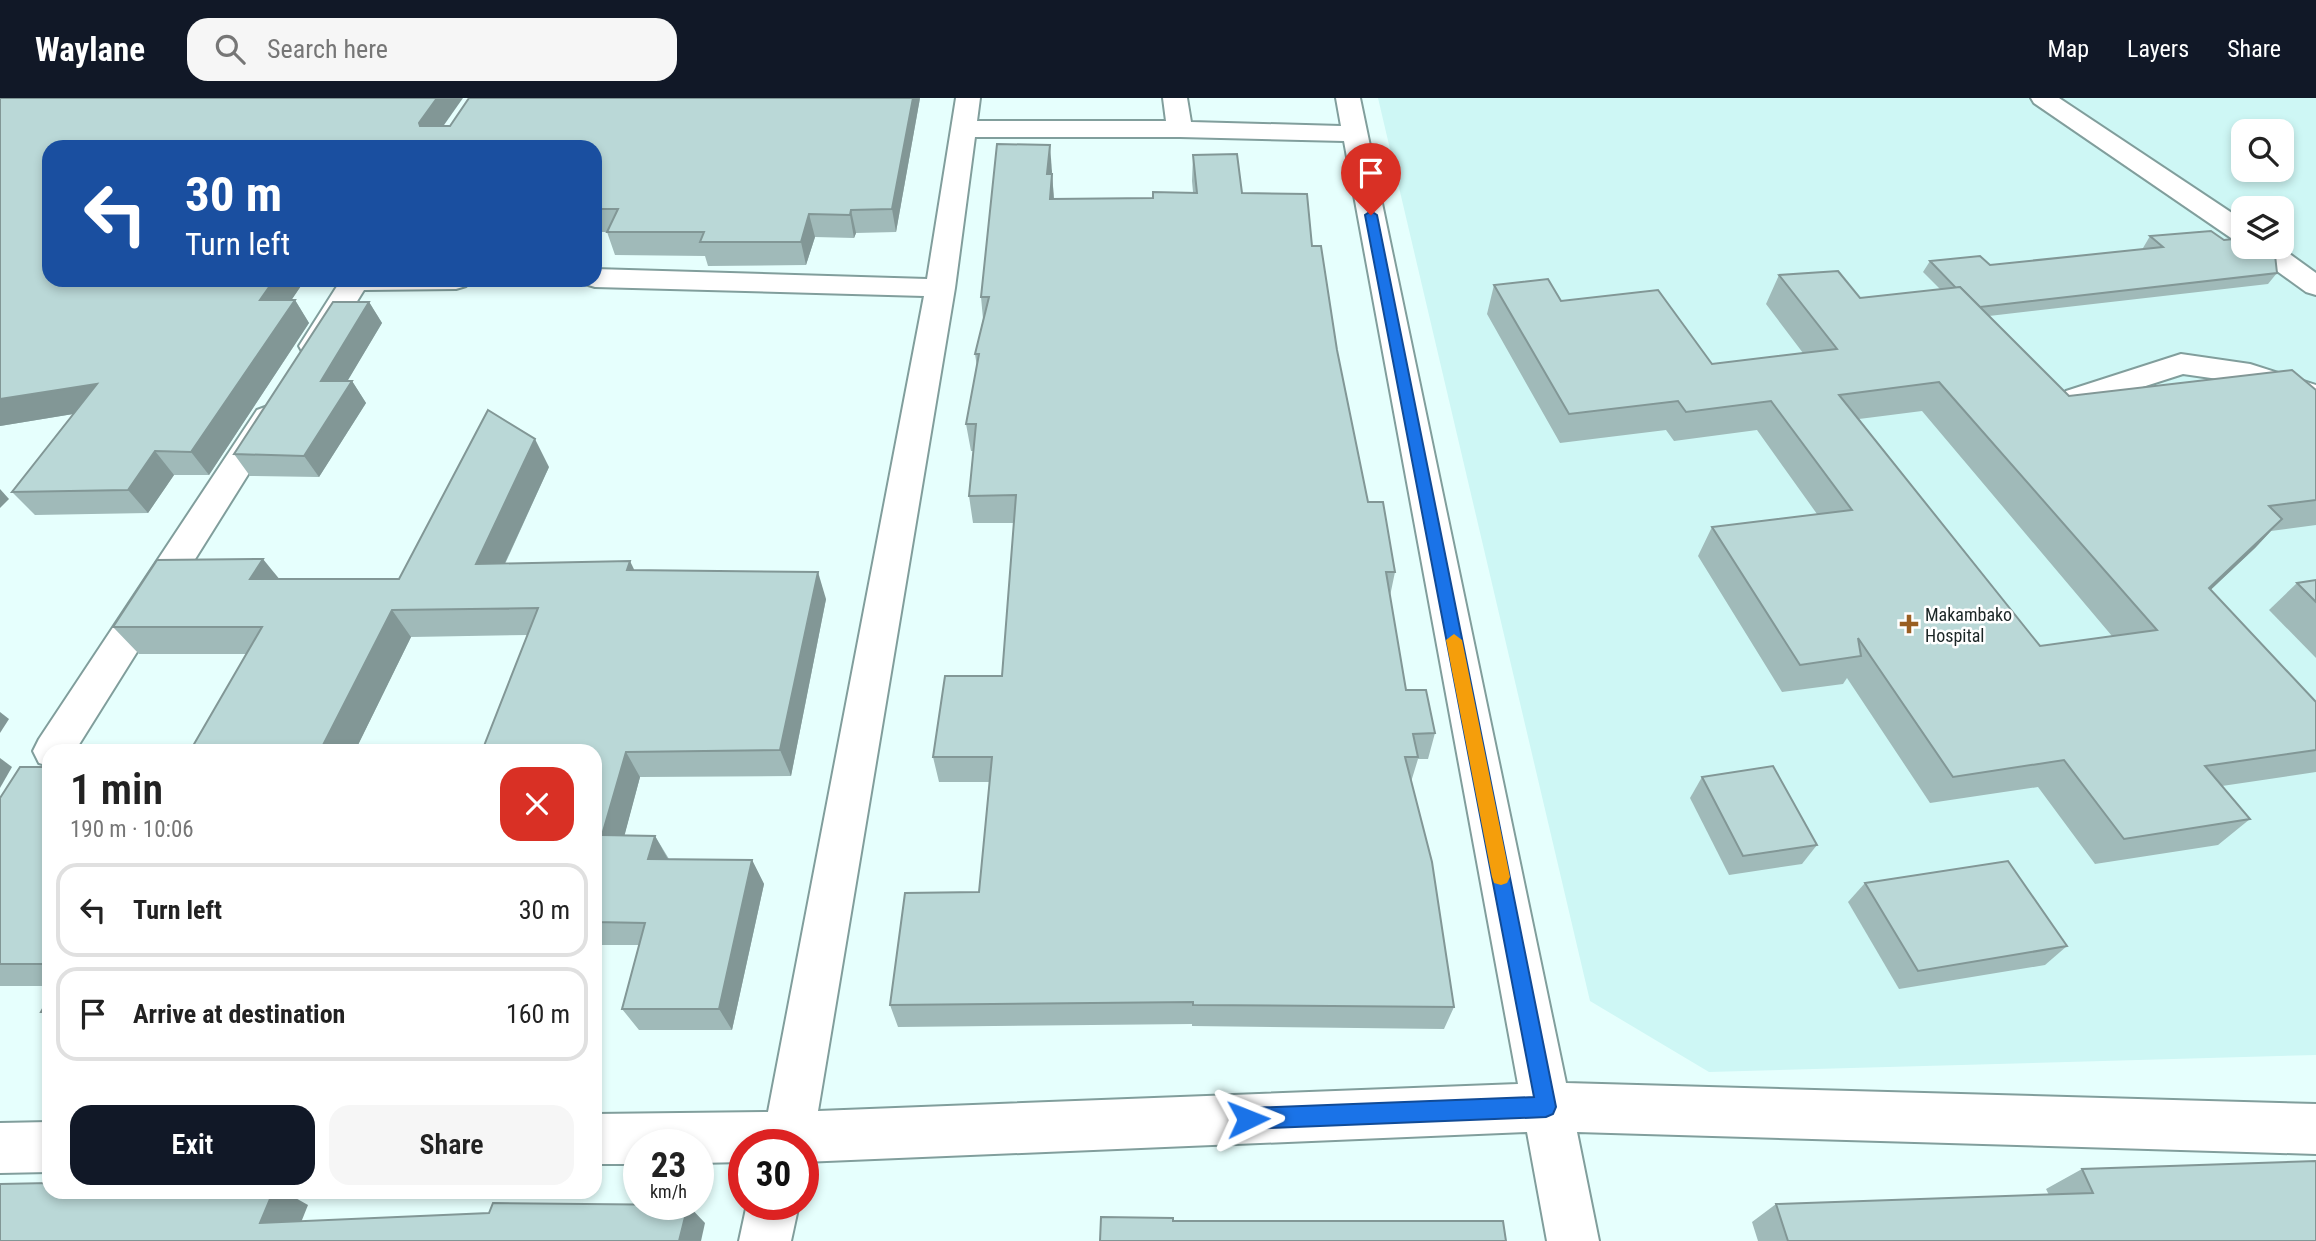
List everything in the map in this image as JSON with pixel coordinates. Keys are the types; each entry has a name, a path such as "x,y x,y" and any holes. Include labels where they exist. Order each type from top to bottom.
{"street":[{"path":"1175,98 1180,129"},
{"path":"2043,98 2231,225"},
{"path":"790,1129 940,288 965,114 1180,129 1352,116 1573,1241"},
{"path":"2279,259 2316,286"},
{"path":"602,278 940,288"},
{"path":"58,744 352,287"},
{"path":"2077,398 2182,364 2250,374 2316,396"},
{"path":"819,1140 1546,1107 2316,1129"},
{"path":"602,1139 728,1140"},
{"path":"0,1148 42,1147"},
{"path":"765,1241 770,1220"}],"shaded area":[{"name":"Makambako Hospital","path":"1378,98 2316,98 2316,1055 1709,1072 1590,1001"}],"building":[{"path":"0,98 437,98 419,123 420,126 450,126 469,98 913,98 892,209 851,210 850,215 809,214 801,242 700,242 704,232 607,232 618,209 602,209 602,140 42,140 42,287 269,287 260,300 295,300 191,452 155,451 128,490 12,492 97,384 0,399"},
{"path":"997,144 1050,145 1047,174 1052,174 1050,199 1153,198 1153,192 1197,193 1193,155 1237,154 1242,193 1307,194 1312,246 1321,246 1337,350 1368,502 1383,502 1395,572 1386,572 1406,690 1426,690 1435,733 1413,734 1418,757 1405,757 1432,862 1454,1007 1193,1005 1193,1002 890,1005 905,893 979,892 992,757 933,757 945,676 1002,676 1016,495 969,496 976,424 966,424 979,354 975,354 989,297 981,297"},
{"path":"2211,231 2224,240 2231,239 2231,259 2275,259 2277,273 1980,307 1960,287 1956,288 1930,261 1980,256 1990,265 2163,247 2150,236"},
{"path":"1838,271 1860,298 1960,287 2069,396 2292,370 2316,390 2316,500 2269,506 2282,519 2209,588 2316,702 2316,750 2205,766 2250,819 2124,839 2064,760 1953,777 1858,638 1861,656 1800,665 1712,527 1852,510 1771,401 1686,412 1678,401 1569,414 1494,285 1548,279 1561,301 1658,290 1712,364 1837,349 1779,275","holes":["1939,382 2157,630 2040,646 1839,395"]},
{"path":"333,302 369,302 321,381 352,381 304,456 234,454"},
{"path":"488,410 535,439 476,564 630,561 627,570 818,572 780,750 626,752 602,835 602,744 485,744 538,608 392,610 324,744 194,744 262,627 113,627 157,560 263,559 250,579 399,579"},
{"path":"2316,580 2316,602 2297,583"},
{"path":"1773,766 1817,845 1743,856 1702,777"},
{"path":"20,767 42,767 42,964 0,964 0,798"},
{"path":"602,835 655,836 648,859 752,860 719,1009 622,1009 645,923 602,922"},
{"path":"2008,861 2067,946 1918,971 1865,883"},
{"path":"2316,1161 2316,1241 1788,1241 1776,1204 2093,1193 2082,1169"},
{"path":"42,1183 42,1199 270,1199 260,1223 489,1213 493,1203 623,1204 623,1220 684,1220 679,1241 0,1241 0,1184"},
{"path":"1101,1217 1173,1218 1173,1221 1503,1221 1506,1241 1100,1241"}],"slow traffic":[{"path":"1454,640 1501,877"}],"place":[{"name":"Makambako Hospital","path":"1909,624"}],"route":[{"path":"1248,1119 1546,1107 1371,215"}]}
